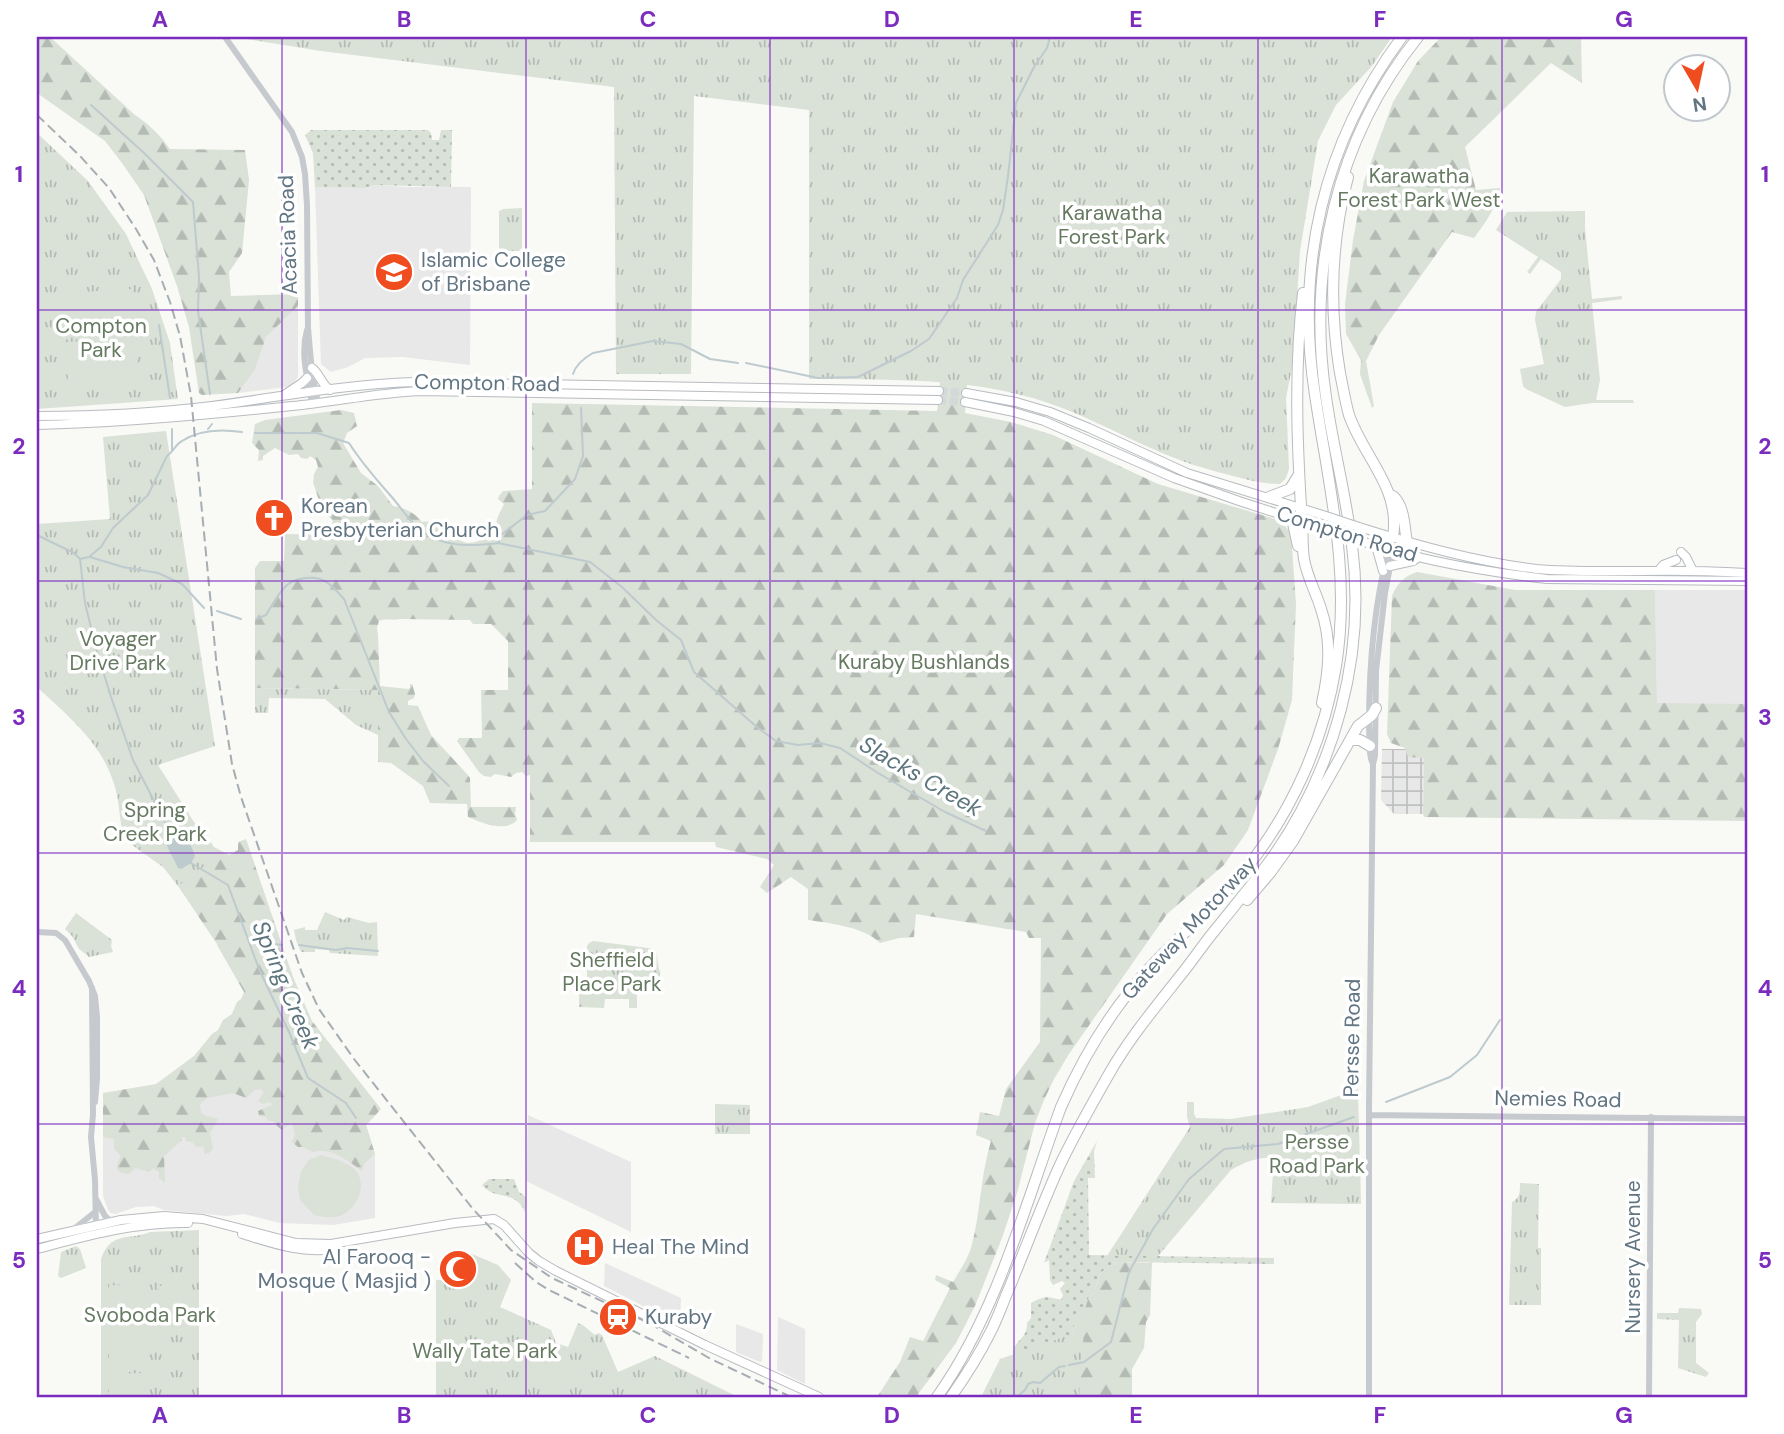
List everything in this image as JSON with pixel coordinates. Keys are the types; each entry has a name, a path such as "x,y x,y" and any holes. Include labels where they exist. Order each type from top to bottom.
{"highway":[{"name":"Gateway Motorway","path":"937,1397 971,1341 995,1291 1061,1107 1092,1044 1116,1008 1146,971 1216,904 1245,870 1283,815 1312,755 1333,682 1342,600 1339,542 1309,348 1308,313 1316,223 1345,132 1376,73 1402,37"},
{"name":"Gateway Motorway","path":"951,1397 992,1331 1060,1166 1110,1072 1128,1044 1272,858 1301,812 1329,749 1346,685 1354,624 1354,568 1348,513 1325,388 1320,306 1323,263 1328,229 1350,156 1384,85 1418,37"},
{"path":"1350,156 1351,167 1336,237 1333,284 1335,341 1348,411 1363,447 1381,475 1389,494 1394,517 1393,537"},
{"path":"1312,755 1311,746 1326,681 1329,646 1323,615 1309,579 1297,520 1301,508 1298,384 1301,314 1308,254 1312,230 1316,223"},
{"path":"1269,497 1290,489 1299,474"},
{"path":"1389,494 1399,504 1407,542"},
{"path":"1188,965 1201,954 1260,886 1285,853 1360,723 1373,712"},
{"path":"1350,740 1360,740 1370,747"}],"main road":[{"path":"312,368 318,372 325,387 330,390"},
{"path":"281,397 307,378"},
{"name":"Compton Road","path":"37,416 198,407 392,383 426,382 939,396 430,391 109,423 37,425"},
{"name":"Compton Road","path":"1747,573 1693,570 1578,571 1500,563 1407,542 1212,481 1178,469 1050,412 1016,402 966,398 1044,421 1174,478 1391,550 1547,579 1747,582"},
{"path":"94,414 106,418 109,423"},
{"path":"1376,546 1386,568 1413,561 1419,556"},
{"path":"1659,570 1678,556 1686,557 1693,570"},
{"path":"37,1249 96,1229 111,1221 164,1216 203,1219 296,1243 323,1245 494,1219 500,1221 539,1261 705,1345 820,1397"},
{"path":"37,1239 73,1230 187,1223 202,1224 312,1251 412,1236 476,1221"}],"street":[{"name":"Acacia Road","path":"225,37 292,132 302,157 307,213 307,328 304,349 307,378 313,392"},
{"name":"Acacia Road","path":"307,328 315,403"},
{"name":"Persse Road","path":"1373,764 1370,747 1376,671 1386,568 1393,537"},
{"name":"Persse Road","path":"1369,1397 1369,1115 1375,757 1373,712"},
{"path":"37,932 56,933 69,944 92,988 91,1138 96,1229"},
{"name":"Nemies Road","path":"1369,1115 1747,1119"},
{"name":"Nursery Avenue","path":"1649,1397 1651,1117"},
{"path":"95,1197 105,1216 111,1221"},
{"path":"73,1230 95,1212"}],"shaded area":[{"name":"Islamic College of Brisbane","path":"376,185 471,187 470,365 403,357 365,358 331,372 321,364 315,187 364,188"},
{"path":"298,306 298,377 287,387 238,393 255,370 266,337"},
{"path":"1655,590 1747,590 1747,704 1657,704"},
{"path":"1382,749 1409,749 1424,757 1423,814 1394,814 1381,800"},
{"path":"165,822 181,830 195,856 191,863 181,869 178,868 165,840"},
{"path":"324,1049 377,1114 366,1125 375,1154 375,1218 333,1225 280,1223 244,1214 227,1216 164,1210 154,1206 136,1207 115,1214 108,1210 103,1196 103,1137"},
{"path":"528,1115 631,1162 631,1232 526,1181"},
{"path":"605,1263 681,1298 680,1325 604,1286"},
{"path":"778,1317 805,1329 805,1384 777,1370"},
{"path":"736,1324 763,1334 762,1361 736,1352"}],"green space":[{"path":"37,37 50,37 154,130 170,149 245,150 249,180 242,253 229,272 231,296 298,294 298,306 266,337 255,370 238,393 199,393 189,327 144,195 105,141 37,93"},
{"name":"Karawatha Forest Park","path":"232,37 1392,37 1372,66 1336,105 1318,141 1300,251 1293,362 1286,398 1289,469 1280,484 1212,471 1163,453 1066,409 1008,392 923,381 809,379 809,110 694,96 691,374 616,374 614,87 321,51"},
{"name":"Karawatha Forest Park West","path":"1441,37 1581,37 1582,83 1551,63 1465,147 1476,190 1500,188 1496,202 1474,238 1452,232 1379,335 1366,361 1374,406 1372,408 1360,374 1361,360 1346,334 1345,304 1353,240 1364,181 1393,102 1418,61"},
{"path":"311,130 428,130 432,140 439,140 441,130 452,130 451,187 315,187 313,153 305,135"},
{"name":"Compton Park","path":"37,133 88,181 126,234 152,289 170,343 178,399 37,409"},
{"path":"522,208 522,251 502,251 499,248 499,211"},
{"path":"1585,211 1592,299 1622,296 1622,299 1592,303 1600,380 1596,400 1633,400 1634,403 1592,403 1565,407 1523,386 1520,369 1544,364 1535,320 1536,312 1561,279 1561,272 1541,259 1530,274 1527,272 1538,257 1496,230 1507,212"},
{"path":"132,289 134,332 63,336 61,293"},
{"path":"136,338 138,379 68,382 66,342"},
{"name":"Kuraby Bushlands","path":"940,382 967,384 965,413 1011,422 1053,435 1158,484 1275,519 1285,526 1291,533 1296,604 1292,700 1278,749 1248,830 1224,865 1167,914 1054,1079 1035,1123 1002,1238 975,1306 956,1343 916,1397 877,1397 900,1362 910,1337 923,1341 950,1288 935,1280 936,1275 953,1282 971,1248 991,1141 976,1135 980,1112 999,1116 1006,1089 1040,1042 1041,938 1029,938 1026,932 916,914 914,937 880,943 856,929 808,920 808,889 791,877 767,893 760,887 774,865 767,859 716,847 715,842 530,842 530,775 526,776 522,772 511,777 495,774 491,777 484,776 457,741 459,738 482,738 481,690 508,690 508,641 491,624 473,624 470,620 382,620 377,628 380,686 408,689 412,684 415,694 414,698 408,701 408,705 418,706 431,735 470,778 471,807 516,807 517,820 506,826 493,826 468,817 467,804 430,803 423,786 391,763 378,762 378,690 255,688 255,568 260,561 284,561 285,534 330,535 333,523 332,519 323,513 313,482 318,467 316,460 310,456 307,459 298,454 289,455 275,448 263,456 263,460 258,461 259,450 252,443 255,424 265,420 341,410 354,413 357,426 347,433 343,443 361,473 378,486 393,506 409,511 422,522 435,523 469,543 479,541 487,530 488,535 496,537 499,533 497,522 504,504 498,499 503,491 532,489 532,403 937,411"},
{"name":"Voyager Drive Park","path":"166,431 215,746 158,765 216,857 178,886 163,867 125,840 116,791 104,760 84,733 37,687 37,524 110,519 103,437"},
{"path":"1417,572 1515,590 1655,590 1657,703 1747,704 1747,821 1424,817 1424,758 1408,757 1405,748 1391,743 1387,734 1392,596 1402,581"},
{"path":"255,688 378,690 378,735 356,725 325,699 269,698 268,713 255,713"},
{"path":"183,817 200,826 214,847 229,855 238,850 238,842 246,839 293,977 312,1021 381,1109 366,1125 375,1154 364,1164 362,1171 333,1153 313,1152 298,1147 292,1142 295,1134 292,1122 282,1130 273,1121 259,1116 258,1111 272,1105 271,1102 263,1104 258,1101 264,1092 261,1089 255,1090 246,1098 233,1093 207,1098 200,1104 201,1113 218,1119 210,1133 213,1149 204,1154 204,1146 197,1147 182,1137 164,1156 165,1183 159,1178 159,1172 153,1168 149,1172 135,1168 129,1174 121,1173 117,1169 121,1156 114,1149 114,1139 103,1137 103,1093 156,1084 194,1056 218,1030 223,1020 232,1014 244,992 218,943 178,886"},
{"path":"325,912 344,920 347,917 369,923 377,922 378,956 330,953 329,950 315,949 315,952 301,952 294,930 305,927 305,930 317,930"},
{"path":"76,913 112,940 113,952 89,957 79,949 65,929"},
{"name":"Sheffield Place Park","path":"593,941 656,949 660,976 656,985 637,978 637,1008 629,1008 629,999 605,999 604,1008 579,1007 579,995 587,976 587,946"},
{"name":"Persse Road Park","path":"1358,1089 1361,1204 1271,1203 1274,1158 1257,1159 1231,1170 1158,1256 1107,1256 1190,1127 1187,1102 1194,1102 1196,1118 1231,1119 1308,1107"},
{"path":"715,1104 750,1105 750,1134 715,1134"},
{"path":"1097,1141 1094,1151 1095,1178 1088,1178 1089,1255 1274,1258 1274,1264 1117,1262 1100,1273 1094,1293 1089,1297 1084,1312 1074,1326 1070,1340 998,1397 1014,1357 1014,1348 1025,1334 1031,1318 1031,1303 1046,1297 1061,1300 1063,1295 1060,1289 1065,1283 1062,1281 1053,1285 1050,1280 1049,1260 1044,1263 1074,1181"},
{"path":"321,1155 353,1168 360,1180 357,1200 348,1211 339,1216 314,1215 300,1200 298,1187 301,1171 309,1160"},
{"path":"489,1179 514,1179 519,1192 526,1197 525,1212 516,1200 487,1190 482,1185"},
{"path":"1520,1183 1539,1184 1541,1305 1509,1305 1512,1202 1517,1199"},
{"name":"Svoboda Park","path":"199,1230 199,1397 101,1397 101,1259 105,1250 116,1240 150,1232"},
{"path":"76,1246 80,1249 86,1268 61,1278 58,1276 61,1252"},
{"name":"Wally Tate Park","path":"465,1251 498,1265 511,1280 500,1307 551,1330 556,1343 568,1347 578,1323 595,1335 602,1335 618,1372 655,1356 738,1397 436,1397 436,1280 464,1280"},
{"path":"1117,1262 1152,1263 1150,1315 1146,1322 1144,1348 1132,1369 1132,1397 1030,1397 1070,1340 1077,1314 1081,1308 1084,1311 1089,1297 1094,1293 1100,1273"},
{"path":"109,1285 145,1286 145,1367 109,1367"},
{"path":"159,1286 188,1286 189,1315 160,1316"},
{"path":"1679,1308 1701,1309 1702,1314 1696,1322 1696,1363 1709,1373 1706,1377 1678,1368 1679,1320 1657,1319 1657,1313 1678,1313"},
{"path":"1084,1330 1079,1397 981,1397 1000,1359"},
{"path":"555,1361 565,1363 570,1372 571,1385 552,1391 541,1366"},
{"path":"145,1373 146,1397 109,1397 108,1374"},
{"path":"660,1383 682,1387 702,1397 628,1397 646,1386"}],"waterway":[{"name":"Slacks Creek","path":"746,363 818,378 858,377 929,339 957,298 963,280 998,225 1003,210 1016,103 1047,48 1050,37"},
{"path":"91,105 193,202 199,277 198,311 210,394"},
{"path":"159,325 170,398"},
{"name":"Slacks Creek","path":"573,374 576,367 593,353 653,341 681,344 710,359 738,363"},
{"name":"Slacks Creek","path":"255,433 317,433 349,443 410,520 423,532 440,541 479,545 498,543 501,535 527,515 545,511 575,479 583,456 581,408"},
{"path":"208,429 212,424"},
{"path":"172,429 172,450"},
{"name":"Slacks Creek","path":"37,535 74,553 80,559 89,557 101,547 113,528 148,495 167,456 180,442 204,432 242,432"},
{"name":"Slacks Creek","path":"498,543 590,562 681,640 694,672 776,741 798,745 820,743 840,748 945,812 986,831"},
{"path":"90,557 123,567 158,573 182,584 204,608"},
{"name":"Spring Creek","path":"80,559 85,603 111,697 133,760 165,822"},
{"path":"256,619 266,615 279,593 292,582 314,578 330,584 344,599 389,712 423,761 449,786"},
{"path":"217,611 241,619"},
{"name":"Spring Creek","path":"191,863 228,885 259,969 308,1078 346,1103 356,1118"},
{"path":"249,941 282,945"},
{"path":"299,945 336,950 347,948 378,951"},
{"path":"1386,1102 1450,1077 1477,1055 1500,1020"},
{"path":"1069,1365 1084,1362 1111,1342 1129,1272 1153,1229 1189,1179 1224,1149 1278,1144 1354,1117"},
{"path":"1017,1397 1028,1384 1040,1383 1059,1367 1065,1366"}],"tunnel":[{"path":"939,391 966,393"},
{"path":"938,400 965,402"}],"railway":[{"path":"37,115 109,188 154,260 170,302 180,336 191,396 217,669 232,764 302,973 319,1009 354,1059 473,1209 511,1250 552,1278 649,1323 709,1358 791,1397"},
{"path":"515,1263 549,1290 689,1358"}],"place":[{"name":"Islamic College of Brisbane","path":"394,272"},
{"name":"Korean Presbyterian Church","path":"274,518"},
{"name":"Heal The Mind","path":"585,1247"},
{"name":"Al Farooq - Mosque ( Masjid )","path":"458,1269"},
{"name":"Kuraby","path":"618,1317"}],"park label":[{"name":"Spring Creek Park","path":"155,822"}]}
